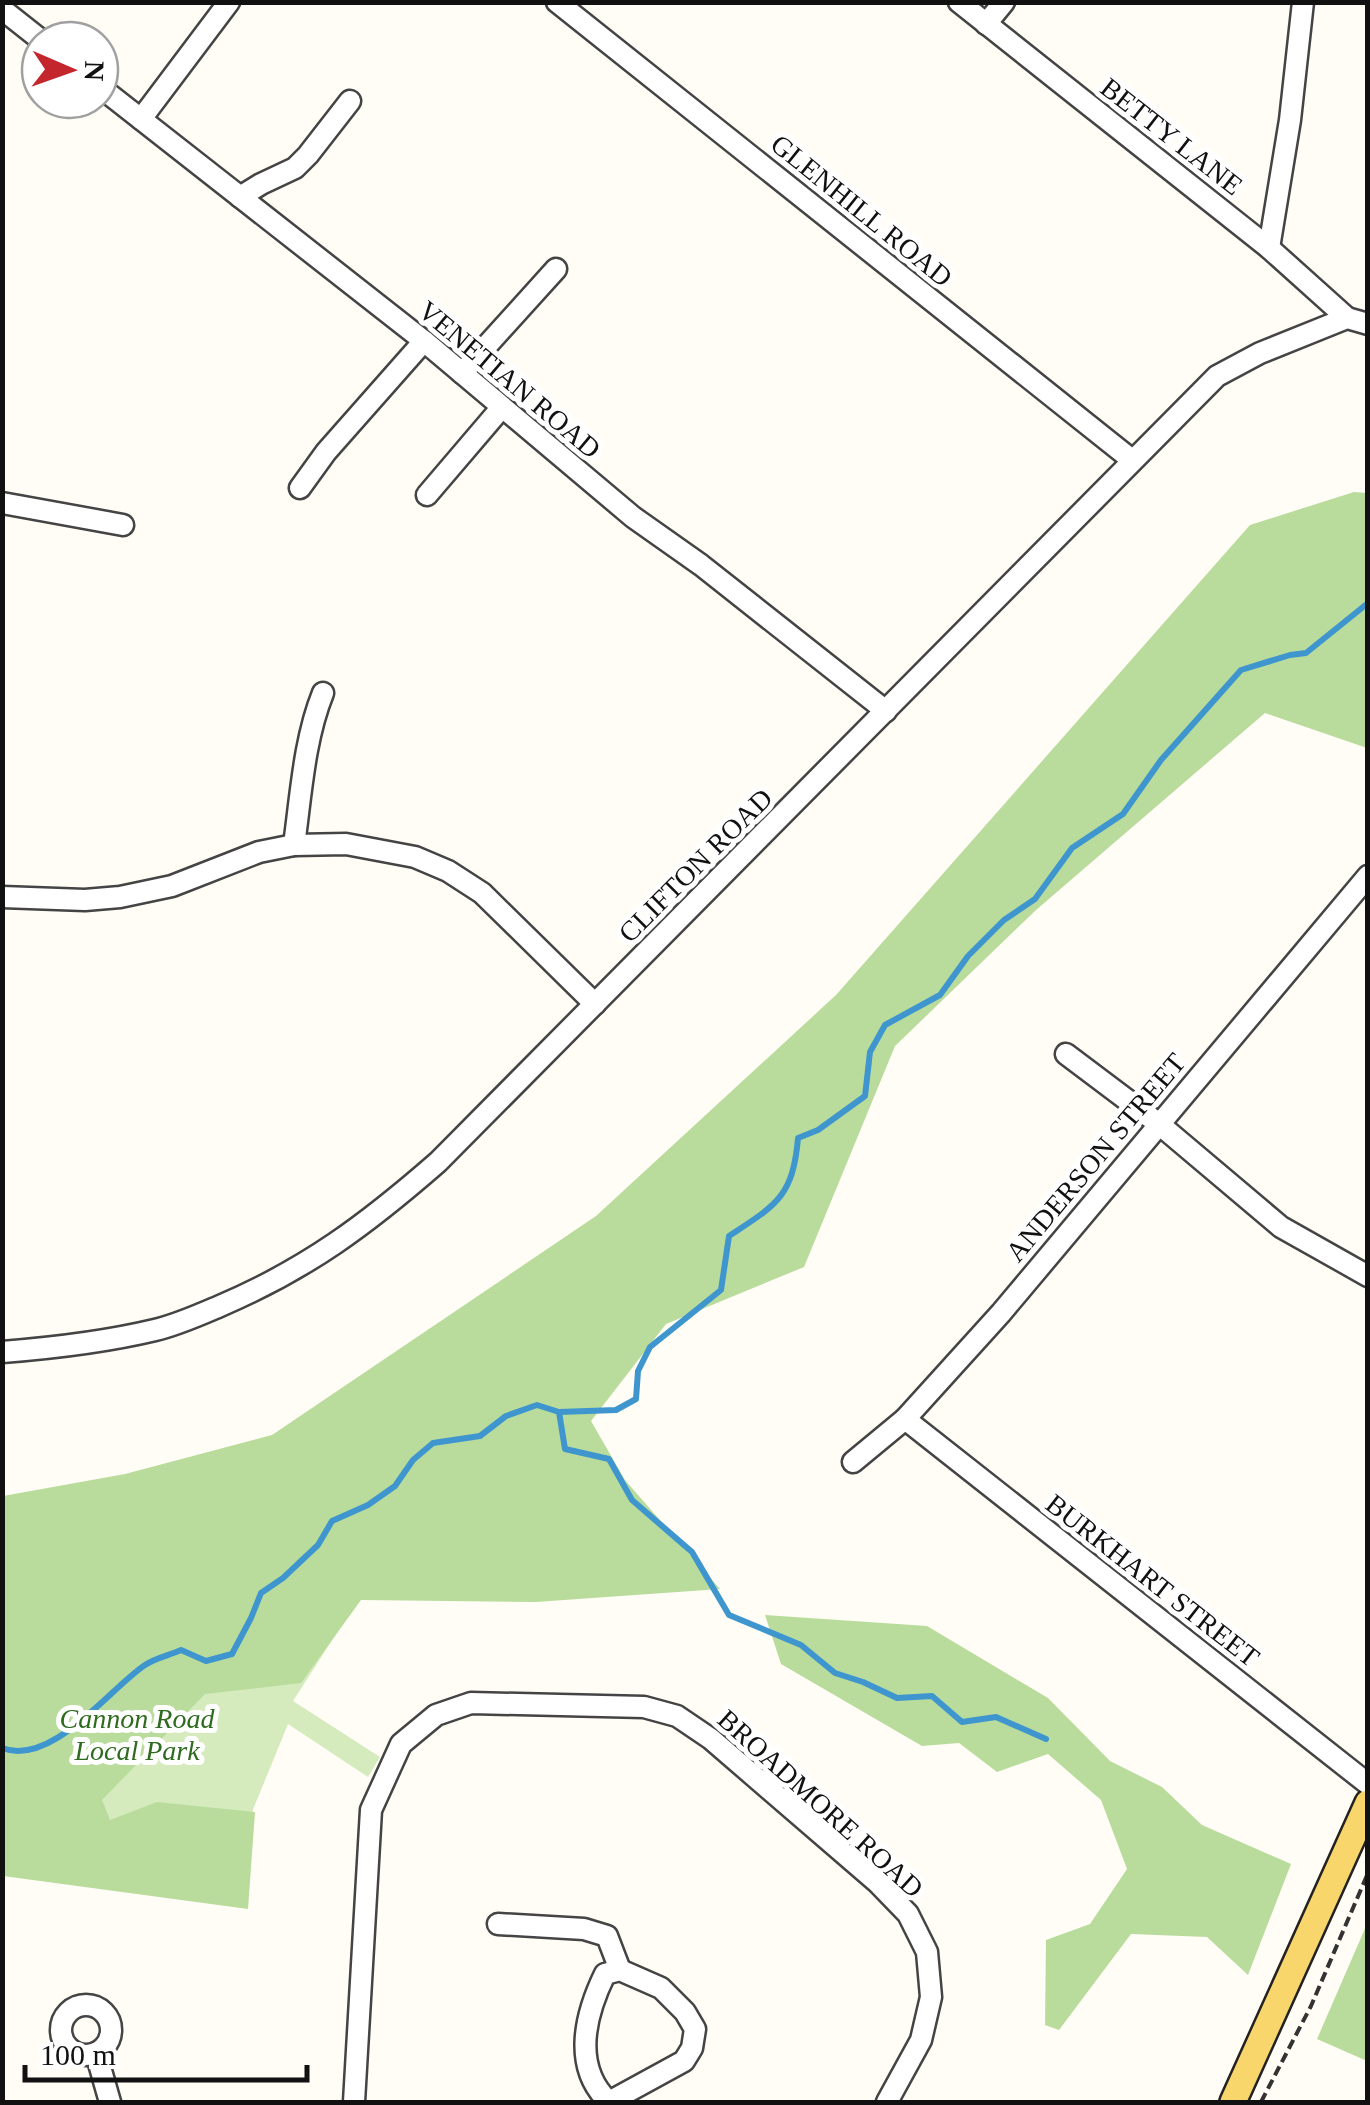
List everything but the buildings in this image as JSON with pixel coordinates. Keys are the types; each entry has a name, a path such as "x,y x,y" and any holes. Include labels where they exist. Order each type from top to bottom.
{"main road":[{"path":"1232,2102 1368,1803"}],"street":[{"path":"2,10 4,2"},
{"path":"141,119 229,2"},
{"name":"GLENHILL ROAD","path":"558,2 1132,460"},
{"name":"BETTY LANE","path":"959,2 1358,321"},
{"path":"986,24 1004,2"},
{"path":"1270,248 1303,2"},
{"path":"240,197 295,168 350,101"},
{"name":"VENETIAN ROAD","path":"120,103 424,341 633,518 700,565 886,711"},
{"path":"462,373 556,270"},
{"name":"CLIFTON ROAD","path":"2,1352 53,1348 156,1330 261,1289 332,1248 384,1209 438,1162 596,1004 1217,376 1260,353 1358,321"},
{"path":"300,488 326,452 424,341"},
{"path":"427,495 502,407"},
{"path":"2,503 123,524"},
{"path":"294,846 310,734 323,693"},
{"path":"2,897 120,898 172,886 259,852 346,844 415,857 482,893 596,1004"},
{"name":"ANDERSON STREET","path":"854,1462 905,1420 1001,1312 1368,876"},
{"path":"1066,1054 1159,1124 1281,1227 1368,1276"},
{"name":"BURKHART STREET","path":"905,1420 1368,1784"},
{"name":"BROADMORE ROAD","path":"354,2102 371,1810 401,1744 436,1715 472,1703 644,1707 677,1716 711,1739 878,1884 908,1914 928,1952 930,1997 921,2040 887,2102"},
{"path":"498,1924 584,1929 606,1936 620,1970"},
{"path":"620,1970 661,1988 686,2012 695,2030 692,2048 684,2061 609,2102 595,2089 587,2068 587,2024 592,2001 605,1974 620,1970"},
{"path":"96,2053 110,2102"}],"path":[{"path":"1262,2102 1311,2006 1368,1873"}],"green space":[{"path":"1354,492 1367,493 1367,748 1265,713 1036,910 895,1046 804,1267 666,1324 591,1421 625,1480 720,1589 536,1602 361,1600 301,1683 205,1694 102,1800 110,1820 157,1802 255,1812 248,1909 3,1876 3,1496 125,1474 272,1435 596,1216 836,995 1250,525"},
{"name":"Cannon Road Local Park","path":"2,1595 354,1606 293,1701 380,1757 368,1777 288,1724 252,1812 3,1864"},
{"path":"765,1615 927,1626 1048,1698 1110,1761 1162,1787 1202,1825 1291,1864 1248,1975 1207,1937 1131,1934 1059,2030 1045,2025 1046,1940 1090,1924 1127,1869 1101,1800 1048,1754 997,1772 959,1743 922,1746 781,1664"},
{"path":"1367,1924 1367,2061 1317,2039"}],"waterway":[{"path":"2,1748 21,1751 60,1736 158,1658 181,1650 206,1661 232,1654 261,1593 318,1545 332,1521 368,1505 395,1486 413,1460 433,1443 480,1436 506,1416 537,1405 559,1412 616,1410 636,1399 638,1371 650,1347 721,1290 729,1236 770,1207 786,1187 798,1138 818,1130 865,1096 870,1052 885,1025 940,995 968,956 1004,920 1035,899 1072,848 1123,814 1161,760 1241,670 1306,653 1368,603"},
{"path":"559,1412 565,1449 609,1459 632,1500 692,1552 729,1615 801,1645 835,1673 897,1698 932,1696 962,1722 996,1717 1046,1739"}]}
